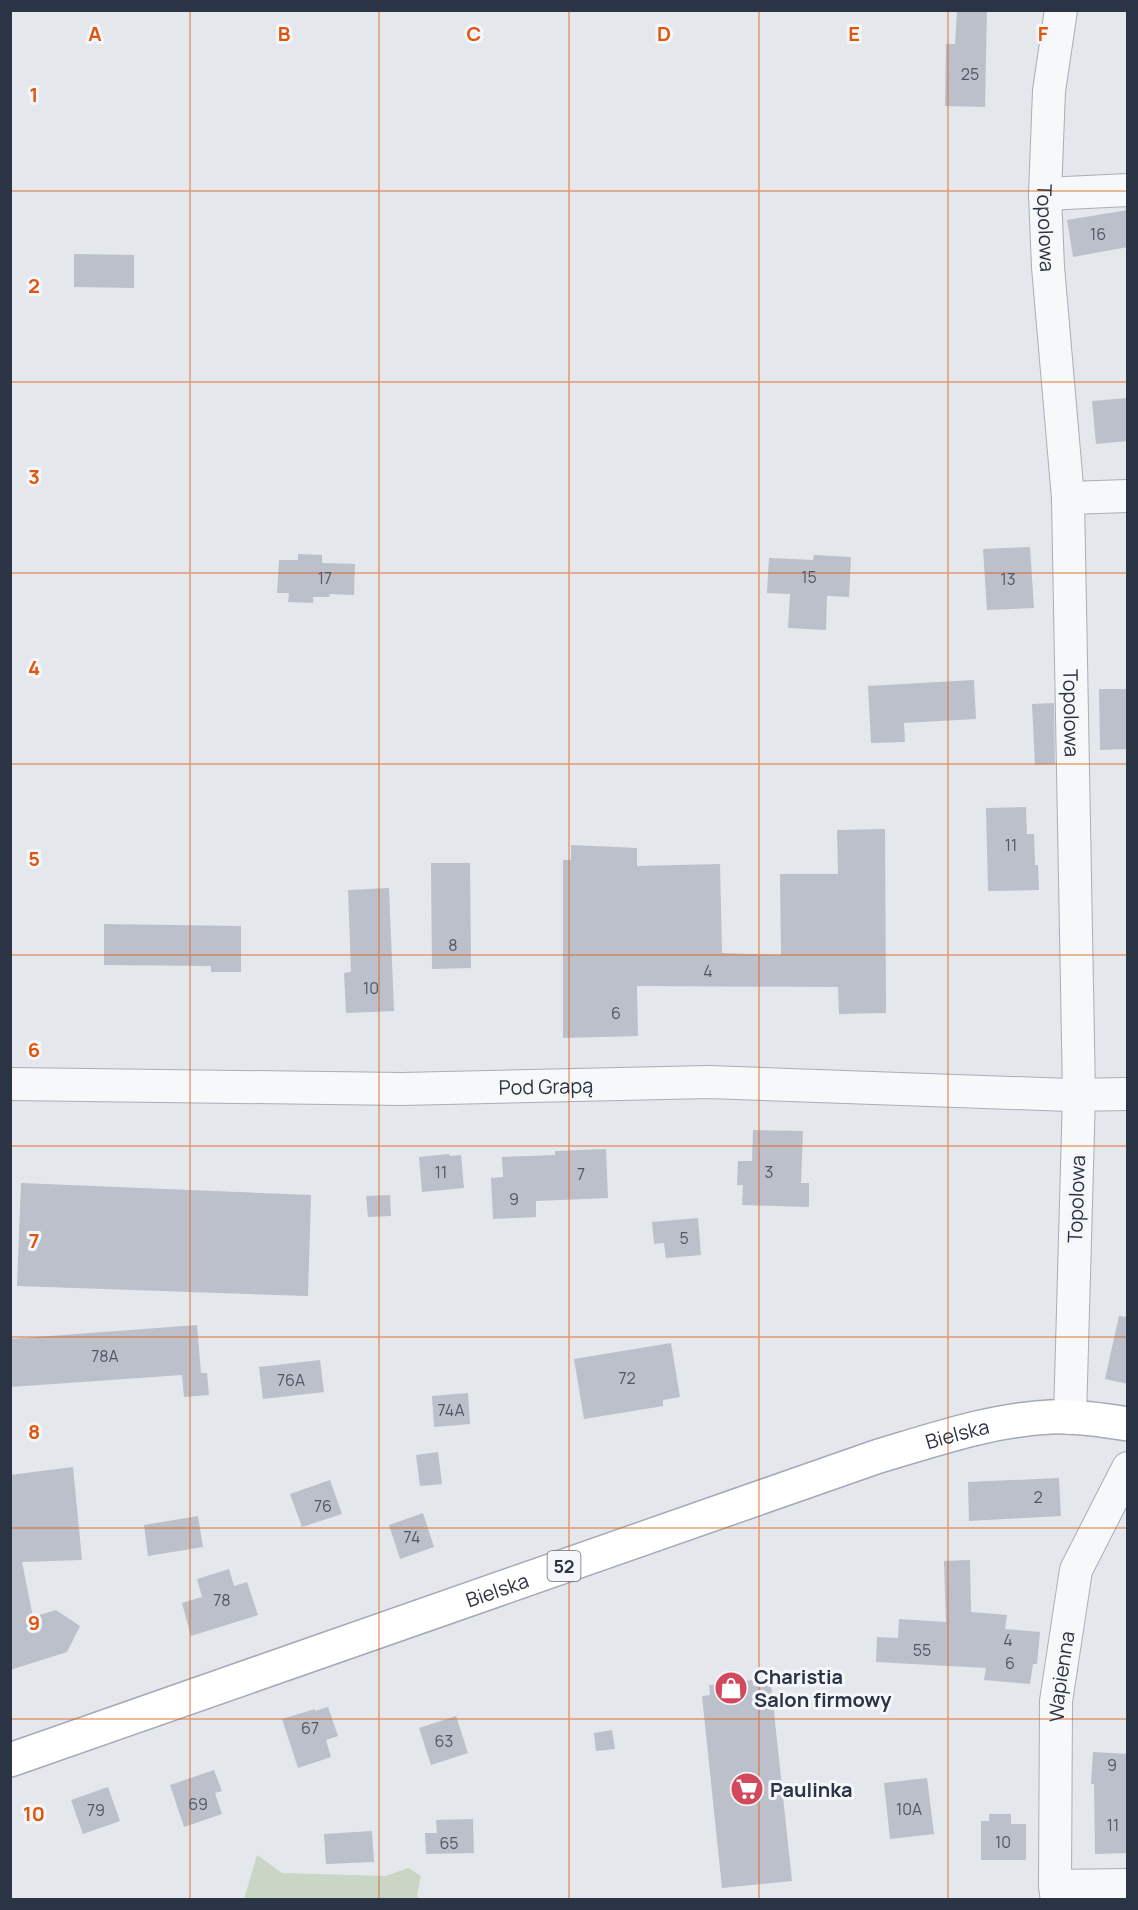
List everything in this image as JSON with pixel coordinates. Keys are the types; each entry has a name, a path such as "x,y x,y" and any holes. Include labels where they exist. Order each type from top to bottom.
{"main road":[{"name":"Bielska","path":"10,1760 876,1457 974,1428 1035,1419 1095,1419 1128,1424"}],"street":[{"name":"Topolowa","path":"1061,10 1049,91 1045,194 1048,267 1068,498 1079,1095 1070,1418"},
{"path":"1045,194 1128,190"},
{"path":"1068,498 1128,496"},
{"name":"Pod Grapą","path":"10,1084 402,1089 709,1082 1079,1095 1128,1094"},
{"name":"Wapienna","path":"1056,1893 1056,1701 1076,1570 1128,1468"},
{"path":"1056,1893 1128,1885"}],"green space":[{"path":"257,1855 282,1873 386,1876 408,1868 421,1876 417,1895 419,1899 244,1899"}],"building":[{"path":"957,10 987,10 985,107 945,106 946,44 955,44"},
{"path":"1128,210 1128,247 1073,257 1067,220"},
{"path":"74,254 134,255 134,288 74,287"},
{"path":"1128,398 1128,441 1096,444 1092,401"},
{"path":"1030,547 1034,608 987,610 983,549"},
{"path":"298,554 322,555 322,563 355,564 354,595 330,594 329,597 313,597 313,603 288,602 289,593 277,593 279,560 298,560"},
{"path":"814,555 851,557 849,597 827,596 826,630 788,628 790,594 767,593 769,558 813,560"},
{"path":"974,680 976,719 904,723 905,742 871,743 868,686"},
{"path":"1099,689 1128,689 1128,749 1100,750"},
{"path":"1054,703 1055,764 1035,765 1032,704"},
{"path":"1026,807 1027,834 1034,834 1039,890 988,891 986,808"},
{"path":"885,829 886,1013 839,1014 838,987 637,986 638,1036 563,1038 563,860 571,860 571,845 637,848 637,866 720,864 722,953 781,955 780,874 838,874 837,830"},
{"path":"431,863 470,863 471,968 432,969"},
{"path":"389,888 394,1011 346,1013 344,973 351,972 348,890"},
{"path":"104,924 241,926 241,972 211,972 211,966 104,965"},
{"path":"753,1130 803,1131 801,1183 809,1183 809,1207 742,1205 743,1185 737,1185 738,1161 752,1161"},
{"path":"606,1149 608,1198 536,1201 536,1217 493,1219 491,1178 503,1177 502,1157 555,1155 555,1151"},
{"path":"449,1154 450,1156 461,1155 464,1188 422,1192 419,1157"},
{"path":"21,1183 311,1195 308,1296 17,1286"},
{"path":"390,1195 391,1216 368,1217 366,1196"},
{"path":"698,1218 701,1255 666,1258 664,1243 654,1244 652,1222"},
{"path":"1119,1316 1128,1317 1128,1384 1105,1379"},
{"path":"197,1325 201,1373 207,1373 209,1395 184,1397 182,1375 10,1387 10,1339"},
{"path":"671,1343 680,1397 663,1400 663,1406 584,1419 574,1359"},
{"path":"320,1360 324,1392 263,1399 259,1367"},
{"path":"468,1393 470,1424 434,1427 432,1396"},
{"path":"438,1452 442,1484 420,1486 416,1455"},
{"path":"73,1467 82,1560 22,1562 33,1617 56,1610 80,1626 67,1652 10,1670 10,1475"},
{"path":"1059,1478 1061,1516 969,1521 968,1482"},
{"path":"330,1480 342,1514 302,1527 290,1494"},
{"path":"423,1513 434,1547 400,1559 389,1525"},
{"path":"198,1516 203,1547 148,1556 144,1525"},
{"path":"970,1560 971,1612 1007,1615 1005,1629 1040,1632 1037,1664 1033,1664 1030,1684 984,1680 986,1668 876,1662 877,1637 898,1638 899,1619 946,1622 944,1561"},
{"path":"229,1569 234,1586 247,1582 258,1615 191,1636 182,1603 202,1597 197,1579"},
{"name":"Paulinka","path":"753,1680 753,1686 771,1684 792,1881 722,1888 702,1696 710,1695 709,1685"},
{"path":"328,1707 338,1736 326,1740 331,1757 298,1768 282,1719"},
{"path":"456,1716 468,1753 431,1765 419,1728"},
{"path":"612,1730 615,1749 596,1751 594,1733"},
{"path":"1093,1752 1128,1754 1128,1853 1095,1854 1094,1784 1091,1784"},
{"path":"214,1770 222,1791 215,1793 222,1814 184,1827 170,1785"},
{"path":"927,1778 934,1834 890,1839 884,1783"},
{"path":"108,1787 120,1821 83,1834 71,1800"},
{"path":"989,1814 1011,1814 1011,1824 1026,1824 1026,1860 981,1860 981,1821 989,1821"},
{"path":"473,1819 474,1853 426,1854 425,1833 437,1833 436,1820"},
{"path":"372,1831 374,1862 326,1864 324,1834"}],"place":[{"name":"Charistia Salon firmowy","path":"731,1688"},
{"name":"Paulinka","path":"747,1789"}]}
